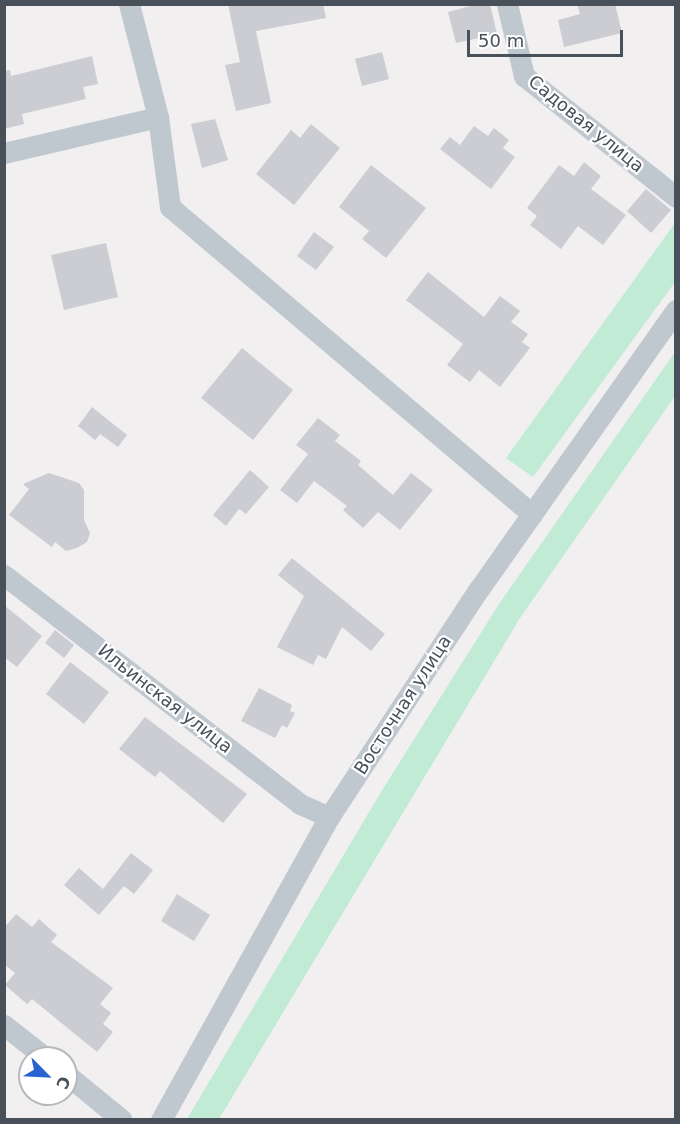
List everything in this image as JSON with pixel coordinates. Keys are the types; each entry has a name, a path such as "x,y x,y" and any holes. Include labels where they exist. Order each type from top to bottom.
{"street":[{"path":"129,4 158,117 170,207 532,514"},
{"name":"Садовая улица","path":"507,4 524,76 675,197"},
{"path":"4,153 158,117"},
{"name":"Восточная улица","path":"161,1119 329,817 532,514 675,310"},
{"name":"Ильинская улица","path":"4,575 300,804 329,817"},
{"path":"4,1025 31,1046"},
{"path":"78,1084 122,1119"}],"green space":[{"path":"675,223 675,282 533,477 506,458"},
{"path":"675,352 675,396 520,618 219,1119 187,1119 381,792 499,604"}],"building":[{"path":"228,4 323,4 326,18 256,31 271,103 236,111 225,65 240,62"},
{"path":"478,4 490,4 497,34 456,43 448,12"},
{"path":"577,4 615,4 622,33 564,47 558,20 580,14"},
{"path":"382,52 389,79 362,86 355,59"},
{"path":"92,56 98,84 83,87 86,99 22,114 24,124 4,129 4,71 10,70 11,76"},
{"path":"215,119 228,160 202,168 191,124"},
{"path":"311,124 340,148 294,205 256,174 291,130 300,138"},
{"path":"474,126 488,136 494,128 509,140 503,148 515,157 491,189 440,149 450,137 460,145"},
{"path":"584,162 601,176 591,189 626,215 603,245 578,226 561,249 530,225 537,216 527,208 559,165 574,176"},
{"path":"371,165 426,208 386,258 362,239 369,231 339,207"},
{"path":"646,189 671,210 651,233 627,211"},
{"path":"314,232 334,247 316,270 297,256"},
{"path":"106,243 118,297 64,310 51,255"},
{"path":"428,272 484,317 500,296 520,311 511,322 528,334 522,342 530,348 500,387 479,370 470,382 447,365 463,344 406,300"},
{"path":"242,348 293,390 253,440 201,398"},
{"path":"92,407 127,435 118,447 100,434 95,440 78,426"},
{"path":"318,418 340,435 335,441 361,461 358,465 393,495 411,473 433,490 400,530 378,512 363,528 343,510 347,506 314,481 297,503 280,490 308,454 296,445"},
{"path":"250,470 269,487 246,514 239,509 226,526 213,515"},
{"path":"49,473 79,483 84,490 84,520 90,533 87,542 77,548 66,551 55,542 52,547 9,515 29,489 23,484"},
{"path":"292,558 385,634 371,651 342,627 326,659 318,655 313,665 277,647 304,596 278,575"},
{"path":"4,605 42,636 17,667 4,657"},
{"path":"55,630 74,645 64,658 45,643"},
{"path":"70,662 109,692 84,724 46,694"},
{"path":"259,688 292,705 290,711 295,713 287,728 282,725 275,738 241,721"},
{"path":"145,717 247,794 223,823 160,771 155,777 119,749"},
{"path":"131,853 153,870 134,894 124,886 99,915 64,885 79,868 103,889"},
{"path":"177,894 210,915 194,941 161,921"},
{"path":"16,914 32,927 39,919 57,935 51,942 113,988 100,1004 111,1013 103,1024 113,1032 97,1052 32,999 27,1004 5,985 15,973 4,964 4,928"}]}
